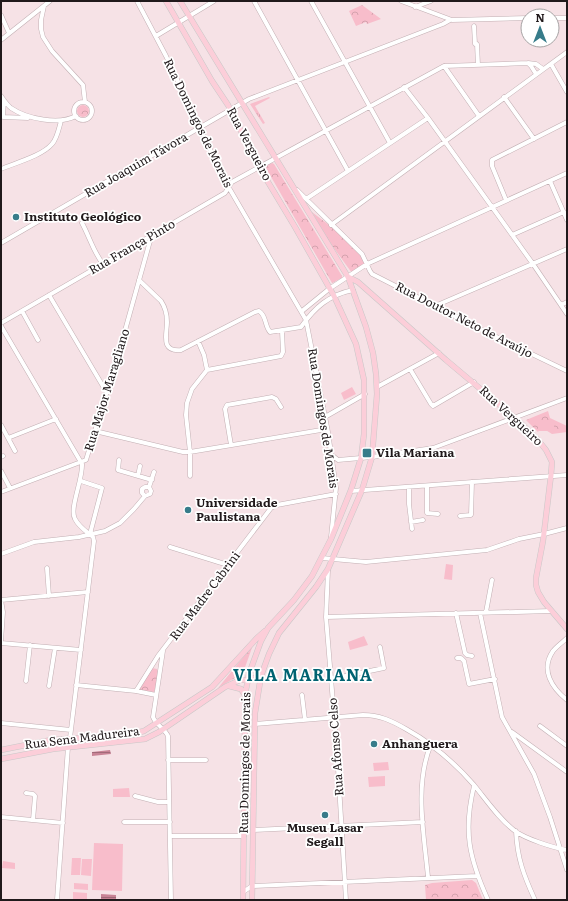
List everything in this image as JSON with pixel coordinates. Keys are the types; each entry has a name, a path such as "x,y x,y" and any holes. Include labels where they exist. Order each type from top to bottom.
{"main road":[{"name":"Rua Vergueiro","path":"166,1 230,110 259,167 334,296 356,344 364,380 365,394 365,426 361,458 351,491 331,539"},
{"name":"Rua Vergueiro","path":"180,1 348,277 358,282 474,382 515,418 538,440 546,450 552,462 544,534 537,570 536,585 541,598 567,629"},
{"name":"Rua Domingos de Morais","path":"252,900 255,706 261,676 268,654 279,633 316,587 328,569 362,490 372,457 377,387 373,353 369,335 354,290 348,277"},
{"path":"354,290 366,289"},
{"name":"Rua Domingos de Morais","path":"243,900 245,695 247,680 256,651 268,628 312,576 331,539"},
{"name":"Rua Sena Madureira","path":"1,750 39,742 138,732 157,723 212,687 268,628"},
{"name":"Rua Sena Madureira","path":"1,759 36,751 140,741 164,729 240,680 247,680 261,676"},
{"path":"229,686 241,689 245,695"},
{"path":"245,714 255,724"}],"street":[{"path":"1,40 50,1"},
{"name":"Rua Domingos de Morais","path":"137,1 156,36 228,187 306,320 332,456 336,494 331,539"},
{"path":"156,36 214,1"},
{"path":"254,1 348,171"},
{"path":"311,1 390,143"},
{"path":"401,1 450,20 520,18"},
{"path":"415,7 430,1"},
{"path":"44,6 41,29 43,37 52,51 83,85 85,102 91,107 91,115 88,118 83,120 76,116"},
{"path":"1,15 9,33"},
{"name":"Rua Joaquim Távora","path":"1,243 249,99 450,20"},
{"path":"474,26 478,64"},
{"path":"331,225 567,52"},
{"path":"444,66 478,64 536,64 543,69"},
{"path":"528,64 536,74"},
{"path":"551,64 567,92"},
{"path":"444,66 479,116"},
{"name":"Rua França Pinto","path":"1,324 225,193 232,182 444,66"},
{"path":"404,87 533,264 567,314"},
{"path":"504,97 534,139"},
{"path":"2,98 2,118 30,118 61,121 76,116"},
{"path":"2,98 11,108 30,118"},
{"path":"76,116 76,107 85,102"},
{"path":"306,199 428,118"},
{"path":"1,169 38,154 51,145 55,140 61,121"},
{"path":"506,200 492,166 492,160 567,122"},
{"path":"302,311 329,289 367,264 567,173"},
{"path":"550,181 567,220"},
{"name":"Rua Vergueiro","path":"295,189 331,225"},
{"path":"512,235 564,212"},
{"path":"82,223 88,234 93,249 103,264"},
{"name":"Rua Doutor Neto de Araújo","path":"331,225 362,254 372,274 567,371"},
{"name":"Rua Major Maragliano","path":"90,534 76,522 73,516 73,509 83,466 82,462 86,460 107,393 150,241 149,237"},
{"path":"435,306 567,249"},
{"path":"139,280 164,305 167,317 165,341 169,347 181,350 259,311 264,316 270,332 301,327 310,314 334,296 354,290"},
{"path":"49,295 107,393"},
{"path":"561,306 567,302"},
{"path":"22,311 38,340"},
{"path":"1,324 82,462 1,492"},
{"path":"190,476 190,452 186,415 187,402 192,388 207,370 281,356 283,352 282,331"},
{"path":"198,341 204,355 207,370"},
{"path":"377,387 439,353"},
{"path":"410,369 433,406 474,382"},
{"path":"325,416 365,394"},
{"path":"231,445 225,409 227,405 272,396 281,407"},
{"path":"332,456 338,460 372,457 433,448 567,398"},
{"path":"8,438 56,420"},
{"path":"1,425 15,451"},
{"path":"95,431 190,452 327,429"},
{"path":"119,460 118,470 152,480"},
{"path":"138,476 140,466"},
{"path":"1,471 10,488"},
{"path":"1,554 34,542 104,531 120,523 134,510 145,496 151,493 149,487 154,472"},
{"path":"351,491 409,488 551,475 567,475"},
{"path":"80,481 102,488 90,534"},
{"path":"460,516 471,515 472,482"},
{"path":"145,496 142,493 143,488 146,486 149,487"},
{"path":"427,486 427,513 438,514"},
{"path":"409,488 412,529"},
{"name":"Rua Madre Cabrini","path":"136,691 151,667 273,506 277,504 336,494"},
{"path":"411,522 424,520"},
{"path":"322,558 366,562 487,550 519,539 567,528"},
{"path":"70,738 94,541 90,534"},
{"path":"170,547 228,565"},
{"path":"47,568 49,596"},
{"name":"Rua Afonso Celso","path":"328,569 326,617 346,900"},
{"path":"486,612 492,580"},
{"path":"81,650 1,642 1,600 88,592"},
{"path":"326,617 551,611"},
{"path":"480,613 502,717 534,774 567,870"},
{"path":"456,614 465,653 472,656"},
{"path":"567,638 552,652 548,668 550,681 567,700"},
{"path":"26,681 30,645"},
{"path":"331,679 384,668 380,647"},
{"path":"49,686 55,648"},
{"path":"163,651 153,717 168,736 171,900"},
{"path":"457,658 461,658 464,661 469,684 495,679"},
{"path":"151,667 155,666 161,670"},
{"path":"76,685 136,691 156,695"},
{"path":"302,695 305,720"},
{"path":"255,724 363,715 381,717 395,723 431,744 454,764 516,832 567,850"},
{"path":"1,723 71,730"},
{"path":"540,726 567,746"},
{"path":"510,731 567,772"},
{"path":"428,877 423,822 422,780 426,757 431,744"},
{"path":"56,900 68,747"},
{"path":"168,760 206,760"},
{"path":"474,786 468,827 471,854 477,876 488,900"},
{"path":"26,793 33,794 35,796 33,820"},
{"path":"135,796 158,802 169,802"},
{"path":"1,817 63,823"},
{"path":"124,822 170,822"},
{"path":"253,830 423,822"},
{"path":"516,832 518,858 535,900"},
{"path":"170,836 244,836"},
{"path":"243,892 252,886 477,876"}],"green space":[{"path":"362,5 381,19 356,26 349,11"},
{"path":"269,97 270,98 255,106 265,123 263,124 250,104"},
{"path":"81,105 85,105 89,111 85,117 81,117 77,113 77,109"},
{"path":"272,163 342,278 332,283 266,168 267,165"},
{"path":"312,212 355,248 365,263 352,273 325,236"},
{"path":"352,387 356,394 344,400 341,393"},
{"path":"548,411 550,418 567,426 567,432 552,434 544,429 540,429 538,432 526,420"},
{"path":"538,422 554,422 554,431 538,431"},
{"path":"446,564 453,565 452,580 444,579"},
{"path":"364,636 368,645 350,650 348,642"},
{"path":"253,645 243,673 218,688"},
{"path":"152,668 157,669 159,675 154,692 138,690"},
{"path":"388,762 389,770 374,771 373,763"},
{"path":"385,776 385,786 369,787 368,777"},
{"path":"129,788 130,797 113,797 113,789"},
{"path":"94,843 123,844 122,891 92,890"},
{"path":"72,858 81,858 80,875 71,875"},
{"path":"82,859 92,859 91,876 81,875"},
{"path":"3,861 15,863 15,869 2,868"},
{"path":"472,880 476,883 483,900 426,900 425,885 432,883"},
{"path":"74,883 88,884 88,890 74,889"},
{"path":"73,892 87,893 87,899 73,899"}],"shaded area":[{"path":"110,750 111,754 92,756 92,752"},
{"path":"101,894 116,895 116,900 101,900"}],"place":[{"name":"Instituto Geológico","path":"16,217"},
{"name":"Vila Mariana","path":"367,453"},
{"name":"Universidade Paulistana","path":"188,510"},
{"name":"Anhanguera","path":"374,744"},
{"name":"Museu Lasar Segall","path":"325,815"}],"district":[{"name":"VILA MARIANA","path":"303,675"}]}
